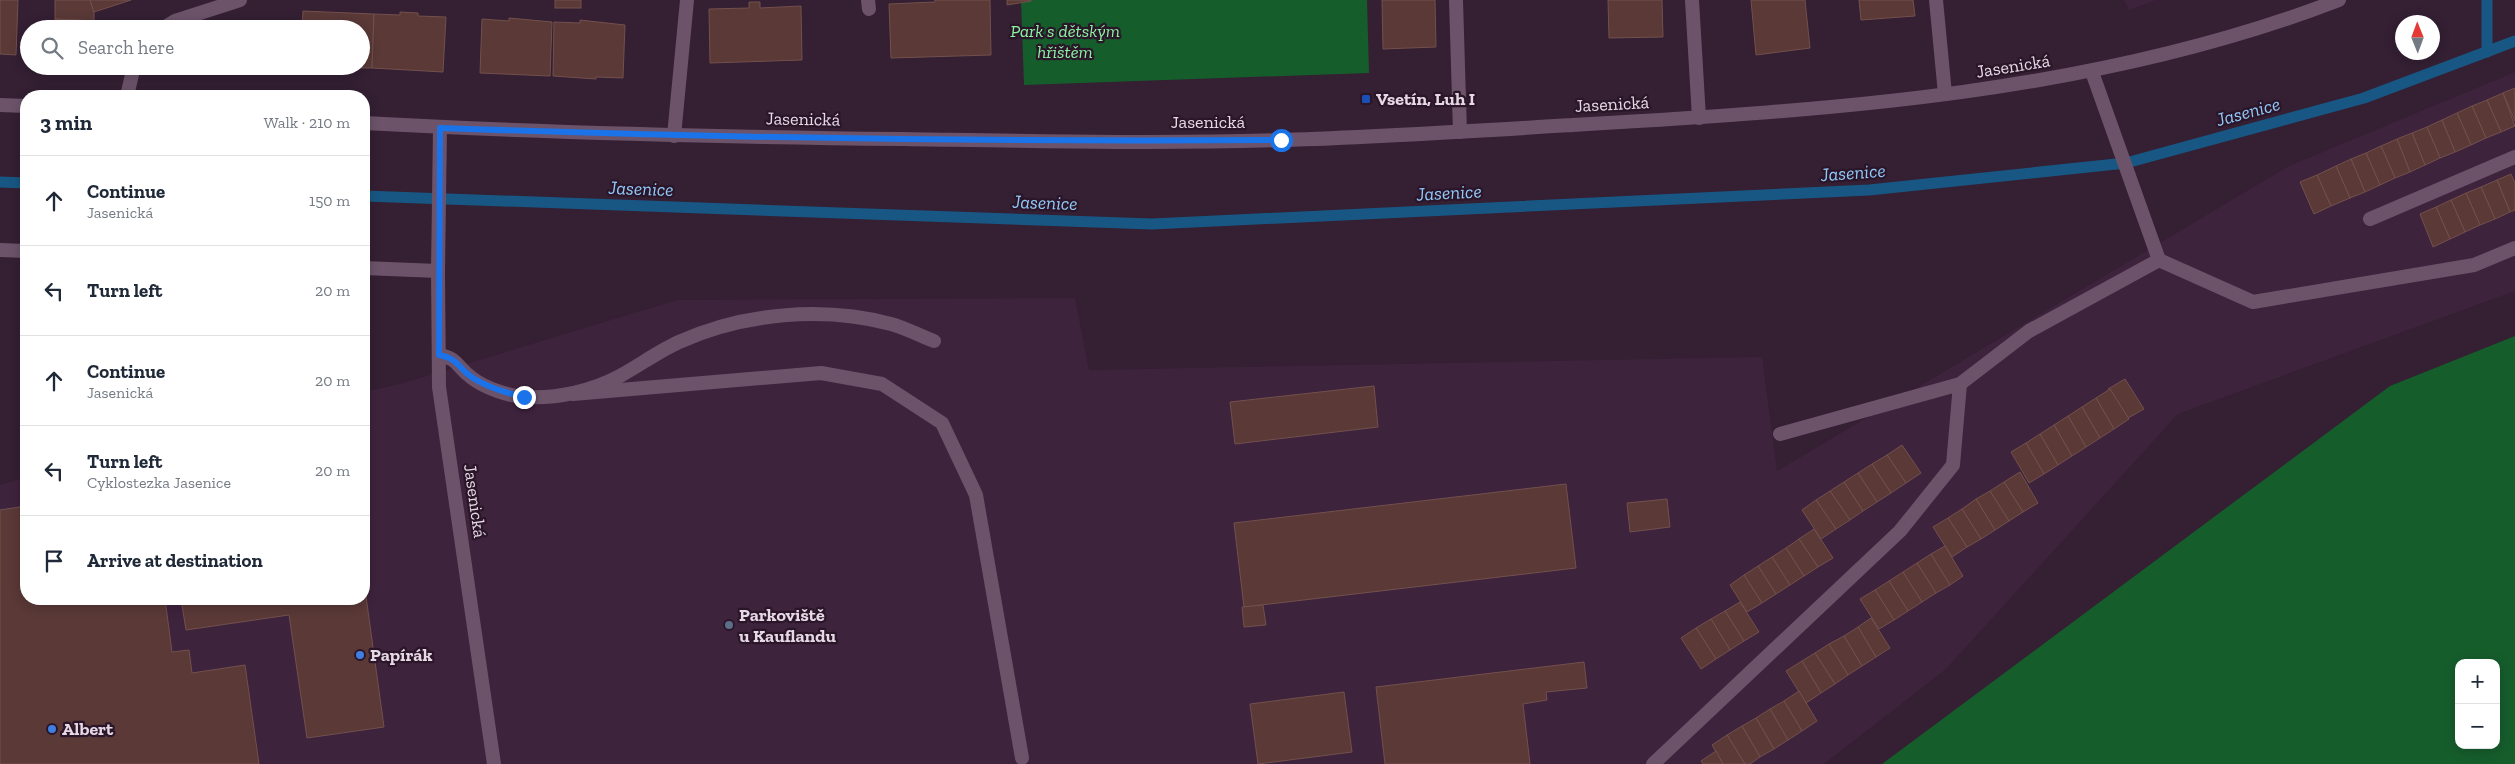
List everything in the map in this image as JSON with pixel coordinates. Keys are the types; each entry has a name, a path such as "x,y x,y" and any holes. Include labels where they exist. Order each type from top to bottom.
{"street":[{"path":"178,20 240,0"},
{"path":"674,136 687,0"},
{"path":"1456,0 1460,132"},
{"path":"1692,0 1699,118"},
{"path":"1936,0 1945,94"},
{"name":"Jasenická","path":"370,123 440,128 674,136 1162,141 1281,140 1699,118 1945,94 2092,72 2216,41 2286,20 2339,0"},
{"path":"2092,72 2112,133 2159,260 2253,302 2474,265 2515,248"},
{"path":"128,90 132,75"},
{"path":"0,105 20,106"},
{"name":"Jasenická","path":"440,128 438,242 439,387 494,764"},
{"path":"2370,218 2515,157"},
{"path":"0,250 20,251"},
{"path":"1780,434 1960,384 2029,331 2159,260"},
{"path":"370,268 438,271"},
{"path":"572,394 618,377 678,342 726,323 788,315 843,316 892,324 934,341"},
{"path":"439,355 452,358 472,378 498,391 524,397 821,373 882,384 942,423 976,495 1022,758"},
{"path":"1654,764 1900,531 1953,465 1960,384"}],"shaded area":[{"path":"2124,0 2156,0 2129,10"},
{"path":"2515,72 2515,291 2178,414 1946,669 1824,764 0,764 0,485 20,479 20,605 370,605 370,391 400,384 677,300 1075,298 1089,370 1762,357 1777,471 2289,166"}],"green space":[{"name":"Park s dětským hřištěm","path":"1021,0 1367,0 1369,73 1024,85"},
{"path":"2515,336 2515,764 1882,764 2390,386"}],"building":[{"path":"0,0 18,0 16,55 0,54"},
{"path":"55,0 90,0 94,12 94,20 55,19"},
{"path":"90,0 131,0 94,12"},
{"path":"555,0 581,0 581,8 555,8"},
{"path":"935,0 990,0 991,55 891,58 889,4 935,2"},
{"path":"1007,0 1031,0 1031,1 1007,5"},
{"path":"1382,0 1435,0 1436,47 1383,49"},
{"path":"1608,0 1662,0 1663,37 1609,38"},
{"path":"1751,0 1805,0 1810,48 1756,55"},
{"path":"1859,0 1913,0 1915,16 1861,20"},
{"path":"749,2 760,2 760,8 801,6 802,60 710,63 709,9 749,8"},
{"path":"303,11 374,14 372,68 370,68 370,20 302,20"},
{"path":"400,12 418,13 418,16 446,17 443,72 372,68 374,14 400,15"},
{"path":"509,18 552,22 550,76 480,73 482,19 509,21"},
{"path":"580,20 625,25 623,78 596,77 596,79 553,76 554,22 580,23"},
{"path":"2515,88 2515,121 2503,93"},
{"path":"2503,93 2515,126 2501,132 2487,100"},
{"path":"2487,100 2501,132 2486,138 2472,106"},
{"path":"2472,106 2486,138 2471,145 2457,113"},
{"path":"2457,113 2471,145 2455,152 2442,120"},
{"path":"2442,120 2455,152 2440,158 2427,127"},
{"path":"2427,127 2440,158 2425,165 2412,133"},
{"path":"2412,133 2425,165 2410,172 2397,139"},
{"path":"2397,139 2410,172 2395,178 2381,146"},
{"path":"2381,146 2395,178 2380,185 2366,153"},
{"path":"2366,153 2380,185 2365,192 2351,159"},
{"path":"2351,159 2365,192 2350,198 2336,166"},
{"path":"2336,166 2350,198 2331,206 2317,175"},
{"path":"2511,174 2515,183 2515,210 2510,212 2497,180"},
{"path":"2317,175 2331,206 2314,214 2300,182"},
{"path":"2497,180 2510,212 2495,219 2481,187"},
{"path":"2481,187 2495,219 2480,225 2466,193"},
{"path":"2466,193 2480,225 2465,232 2451,200"},
{"path":"2451,200 2465,232 2450,239 2436,207"},
{"path":"2436,207 2450,239 2433,247 2420,214"},
{"path":"2125,379 2144,409 2128,418 2110,389 2108,389"},
{"path":"1374,386 1378,427 1235,444 1230,402"},
{"path":"2110,389 2129,419 2114,429 2096,398"},
{"path":"2096,398 2114,429 2100,438 2082,407"},
{"path":"2082,407 2100,438 2086,447 2068,416"},
{"path":"2068,416 2086,447 2072,456 2054,425"},
{"path":"2054,425 2072,456 2058,465 2040,434"},
{"path":"2040,434 2058,465 2044,474 2026,443"},
{"path":"2026,443 2044,474 2029,483 2011,452"},
{"path":"1902,445 1921,473 1906,483 1887,455"},
{"path":"1887,455 1906,483 1891,493 1872,464"},
{"path":"1872,464 1891,493 1877,502 1858,473"},
{"path":"2020,472 2038,503 2023,512 2004,482"},
{"path":"1858,473 1877,502 1863,511 1844,482"},
{"path":"1844,482 1863,511 1850,520 1830,491"},
{"path":"2004,482 2023,512 2009,521 1990,491"},
{"path":"1566,484 1576,568 1244,607 1234,523"},
{"path":"1830,491 1850,520 1836,529 1816,500"},
{"path":"1990,491 2009,521 1995,530 1976,499"},
{"path":"1667,499 1670,527 1630,532 1627,503"},
{"path":"1976,499 1995,530 1981,539 1962,509"},
{"path":"1816,500 1836,529 1821,539 1802,510"},
{"path":"20,507 20,605 166,605 172,652 189,650 192,673 245,665 259,764 0,764 0,510"},
{"path":"1962,509 1981,539 1967,547 1948,518"},
{"path":"1948,518 1967,547 1952,557 1933,527"},
{"path":"1814,529 1833,558 1818,567 1799,539"},
{"path":"1799,539 1818,567 1804,576 1786,548"},
{"path":"1945,546 1963,576 1950,585 1931,554"},
{"path":"1786,548 1804,576 1790,585 1772,557"},
{"path":"1931,554 1950,585 1936,593 1917,563"},
{"path":"1772,557 1790,585 1776,594 1758,566"},
{"path":"1917,563 1936,593 1922,602 1903,572"},
{"path":"1758,566 1776,594 1762,603 1744,575"},
{"path":"1903,572 1922,602 1908,611 1889,581"},
{"path":"1744,575 1762,603 1747,612 1730,585"},
{"path":"1889,581 1908,611 1894,620 1875,590"},
{"path":"1875,590 1894,620 1879,629 1860,599"},
{"path":"1740,602 1759,632 1744,641 1725,611"},
{"path":"182,605 367,605 384,727 307,738 289,615 186,630"},
{"path":"1263,605 1266,625 1244,627 1242,607"},
{"path":"1725,611 1744,641 1730,650 1711,619"},
{"path":"1871,618 1890,648 1876,657 1858,627"},
{"path":"1711,619 1730,650 1716,659 1696,628"},
{"path":"1858,627 1876,657 1862,666 1844,636"},
{"path":"1696,628 1716,659 1701,669 1681,638"},
{"path":"1844,636 1862,666 1848,675 1829,644"},
{"path":"1829,644 1848,675 1835,684 1815,653"},
{"path":"1815,653 1835,684 1821,693 1802,661"},
{"path":"1802,661 1821,693 1806,703 1786,671"},
{"path":"1584,662 1587,688 1546,692 1547,700 1523,704 1530,764 1385,764 1376,687"},
{"path":"1799,691 1817,721 1802,731 1784,701"},
{"path":"1344,692 1352,752 1258,764 1250,704"},
{"path":"1784,701 1802,731 1788,740 1770,709"},
{"path":"1770,709 1788,740 1774,749 1756,718"},
{"path":"1756,718 1774,749 1760,757 1742,726"},
{"path":"1742,726 1760,757 1750,764 1745,764 1727,735"},
{"path":"1727,735 1745,764 1723,764 1712,745"},
{"path":"1716,751 1723,764 1703,764 1701,761"}],"waterway":[{"path":"2487,0 2487,52"},
{"name":"Jasenice","path":"370,196 1152,224 1869,190 2126,163 2364,98 2515,41"},
{"name":"Jasenice","path":"0,182 20,183"}],"place":[{"name":"Vsetín, Luh I","path":"1366,99"},
{"name":"Parkoviště u Kauflandu","path":"729,625"},
{"name":"Papírák","path":"360,655"},
{"name":"Albert","path":"52,729"}],"route":[{"path":"524,397 498,391 472,378 452,358 439,355 440,128 674,136 973,140 1281,140"}]}
